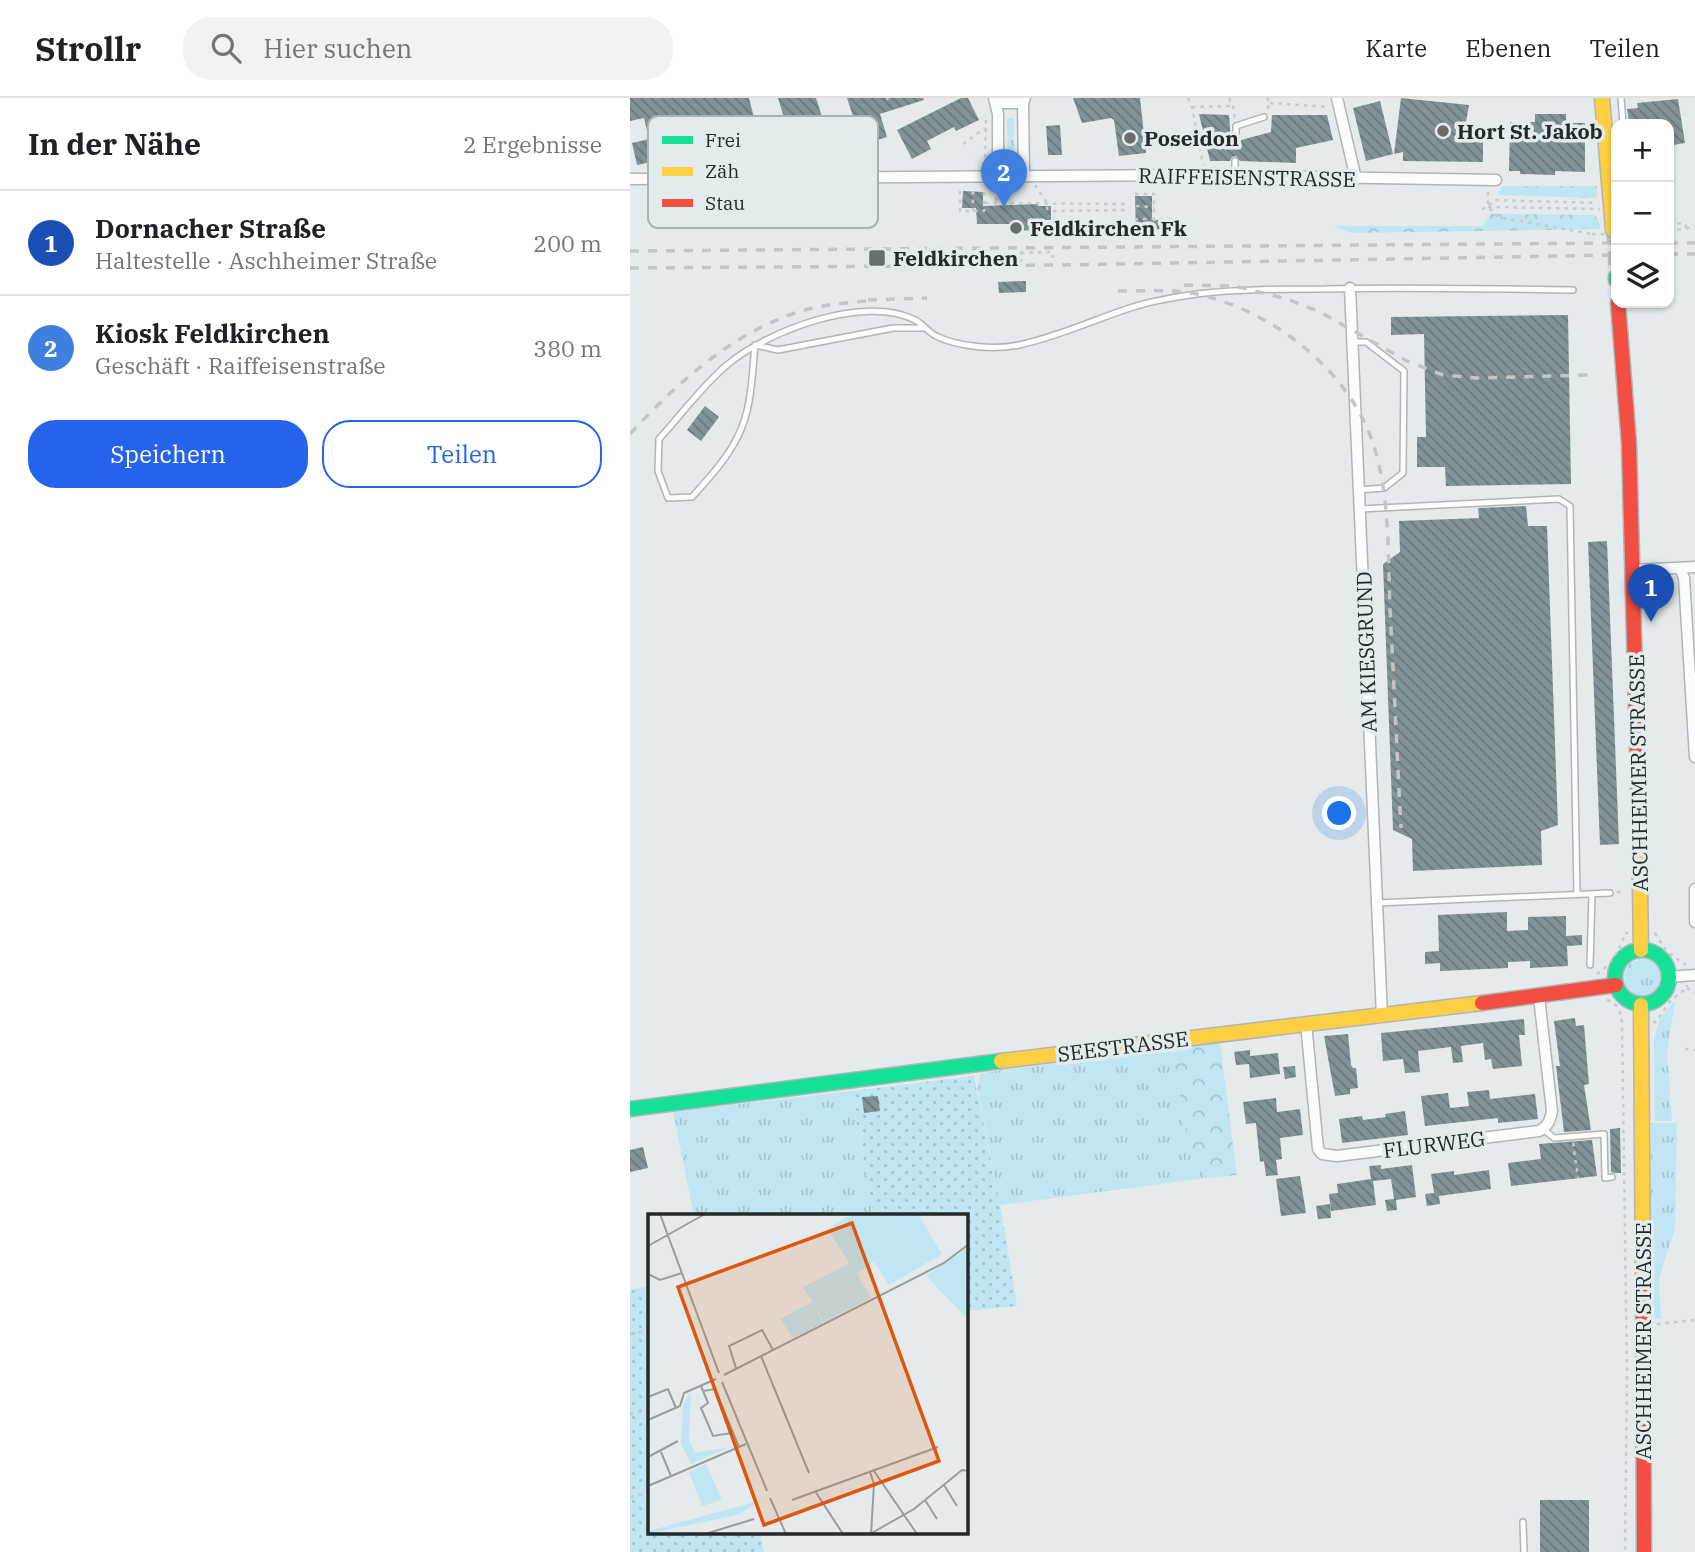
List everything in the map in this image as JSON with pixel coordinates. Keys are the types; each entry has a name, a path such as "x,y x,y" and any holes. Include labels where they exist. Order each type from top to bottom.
{"main road":[{"path":"1602,98 1611,198"},
{"name":"ASCHHEIMER STRASSE","path":"1618,308 1629,444 1637,687 1641,950"},
{"path":"1641,950 1657,955 1664,961 1670,977 1668,986 1658,1000 1641,1005 1626,999 1616,985 1616,969 1625,956 1641,950"},
{"name":"SEESTRASSE","path":"630,1109 1306,1023 1539,997 1616,985"},
{"name":"ASCHHEIMER STRASSE","path":"1641,1005 1644,1552"}],"street":[{"path":"997,176 995,101 1024,101 1024,176"},
{"path":"1338,103 1356,178"},
{"name":"RAIFFEISENSTRASSE","path":"878,177 1205,175 1492,180"},
{"name":"RAIFFEISENSTRASSE","path":"630,179 648,179"},
{"name":"AM KIESGRUND","path":"1350,288 1382,1016"},
{"path":"1633,570 1695,567"},
{"path":"1680,568 1684,578 1692,656 1695,757"},
{"path":"1695,889 1695,922"},
{"path":"1670,977 1695,975"},
{"path":"1539,997 1552,1111 1551,1120 1543,1129"},
{"name":"FLURWEG","path":"1306,1023 1317,1141 1322,1154 1336,1156 1543,1129"}],"lane":[{"path":"1620,98 1622,119"},
{"path":"1236,141 1236,126 1264,117"},
{"path":"1235,161 1235,176"},
{"path":"755,345 750,398 739,435 715,472 692,497 668,498 658,471 659,439 726,366 755,345 771,336 851,312 886,312 915,320 938,337 980,347 1017,345 1055,335 1133,307 1196,294 1350,288 1573,290"},
{"path":"755,345 778,350 893,328 924,328"},
{"path":"1354,342 1366,342 1404,371 1403,473 1384,488 1359,491"},
{"path":"1360,509 1559,499 1570,506 1577,894"},
{"path":"1377,903 1610,893"},
{"path":"1591,965 1592,894"},
{"path":"1543,1129 1554,1138 1604,1134 1605,1178 1612,1177"},
{"path":"1523,1522 1524,1552"}],"path":[{"path":"1188,98 1205,175"},
{"path":"1228,98 1233,106 1236,126"},
{"path":"1267,98 1270,103"},
{"path":"1270,103 1338,103"},
{"path":"1264,117 1270,103"},
{"path":"1192,107 1233,106"},
{"path":"963,144 985,128"},
{"path":"996,203 997,176"},
{"path":"1488,207 1492,180"},
{"path":"960,191 960,211 984,211 984,191"},
{"path":"973,191 973,211"},
{"path":"1135,194 1154,194 1154,231"},
{"path":"1488,207 1494,200 1596,202"},
{"path":"985,203 1124,204 1124,210 1054,211 1054,229 1051,229"},
{"path":"1047,203 1047,215"},
{"path":"1136,206 1154,205"},
{"path":"1488,207 1498,217 1592,234 1611,232"},
{"path":"1482,209 1595,209"},
{"path":"1136,219 1173,219 1172,232 1136,231"},
{"path":"1674,223 1685,224 1687,229"},
{"path":"1674,230 1695,227"},
{"path":"1022,256 1050,253 1050,256 1057,257"},
{"path":"1617,892 1625,892"},
{"path":"1625,933 1618,951 1605,969 1598,973 1601,998 1613,1002 1620,1010 1622,1022 1627,1374 1625,1552"},
{"path":"1687,988 1695,993"},
{"path":"1685,1049 1695,1051"},
{"path":"1572,1137 1578,1178"},
{"path":"1643,1325 1695,1320"},
{"path":"630,1334 648,1331"},
{"path":"630,1414 648,1410"},
{"path":"630,1497 648,1493"}],"green space":[{"path":"1007,118 1014,118 1014,164 1008,164"},
{"path":"1503,186 1597,186 1597,198 1498,195"},
{"path":"1490,214 1595,215 1601,226 1599,229 1352,233 1333,226 1483,226"},
{"path":"1643,959 1656,965 1662,978 1656,991 1643,997 1630,991 1624,978 1630,965"},
{"path":"1672,1003 1675,1003 1667,1052 1672,1121 1655,1121 1654,1037 1660,1019"},
{"path":"1220,1043 1237,1175 1206,1178 1201,1159 1190,1156 1172,1049"},
{"path":"1172,1049 1190,1156 1201,1159 1206,1178 1000,1205 977,1085 981,1073"},
{"path":"974,1076 1017,1306 968,1311 968,1214 874,1214 851,1091"},
{"path":"851,1091 874,1214 694,1214 673,1112"},
{"path":"1651,1123 1677,1123 1675,1229 1659,1278 1661,1319 1655,1318 1651,1312"},
{"path":"648,1286 648,1534 760,1534 764,1552 630,1552 630,1290"}],"building":[{"path":"630,98 749,98 754,116 648,116 648,135 644,118 630,121"},
{"path":"778,98 816,98 822,116 784,116"},
{"path":"847,98 923,98 924,100 880,114 887,137 878,140 878,116 853,116"},
{"path":"961,98 968,98 979,120 956,131 954,127 927,141 931,149 912,159 897,130"},
{"path":"1073,98 1140,98 1146,153 1119,156 1114,120 1111,118 1082,123"},
{"name":"Hort St. Jakob","path":"1401,98 1469,105 1465,128 1471,129 1471,142 1483,142 1483,162 1403,161 1403,152 1394,154"},
{"path":"1678,99 1685,143 1674,145 1674,119 1629,119 1627,109 1638,108 1637,103"},
{"path":"1380,101 1393,154 1366,161 1353,108"},
{"path":"1199,114 1229,115 1231,142 1235,146 1240,144 1241,140 1271,132 1272,115 1327,115 1333,140 1296,148 1296,163 1240,161 1236,156 1230,161 1210,161"},
{"path":"1535,114 1566,114 1566,123 1585,123 1585,172 1555,171 1555,175 1509,171 1510,122 1535,122"},
{"path":"1060,125 1062,155 1048,155 1046,126"},
{"path":"648,139 648,163 637,165 632,143"},
{"path":"963,191 983,192 983,206 1051,206 1051,220 1038,220 1038,230 1009,231 1009,224 977,224 976,208 962,208"},
{"path":"1135,196 1152,196 1152,220 1172,220 1172,229 1136,230"},
{"path":"1026,281 1026,292 999,293 998,282"},
{"path":"1568,315 1571,484 1446,486 1445,467 1417,467 1417,437 1426,437 1424,334 1391,335 1391,317"},
{"path":"705,406 719,417 701,441 687,430"},
{"path":"1526,506 1528,526 1547,526 1558,825 1541,831 1542,865 1413,871 1412,839 1393,830 1383,564 1400,552 1399,521 1479,518 1478,508"},
{"path":"1607,541 1619,844 1600,845 1588,542"},
{"path":"1507,912 1507,931 1528,930 1528,917 1566,916 1566,936 1582,935 1582,945 1567,946 1568,966 1530,968 1530,961 1508,962 1508,968 1440,971 1440,963 1425,964 1425,952 1439,951 1438,915"},
{"path":"1575,1018 1576,1026 1584,1025 1589,1084 1584,1085 1591,1130 1564,1132 1554,1021"},
{"path":"1524,1019 1525,1035 1519,1035 1522,1066 1493,1069 1491,1059 1485,1060 1483,1043 1461,1046 1463,1062 1453,1063 1451,1047 1418,1051 1420,1072 1405,1073 1403,1059 1383,1061 1381,1033"},
{"path":"1348,1034 1351,1065 1356,1068 1358,1088 1350,1089 1350,1094 1335,1096 1324,1036"},
{"path":"1250,1050 1250,1056 1278,1053 1280,1074 1250,1078 1249,1064 1236,1065 1234,1052"},
{"path":"1295,1066 1296,1077 1285,1079 1283,1067"},
{"path":"1489,1090 1490,1099 1535,1094 1538,1119 1498,1123 1498,1118 1425,1126 1421,1096 1448,1093 1450,1108 1469,1106 1467,1092"},
{"path":"878,1096 880,1111 864,1113 862,1097"},
{"path":"1276,1098 1277,1112 1300,1109 1303,1135 1280,1138 1282,1159 1276,1160 1278,1175 1266,1176 1264,1161 1260,1162 1256,1123 1246,1124 1243,1102"},
{"path":"1405,1111 1408,1135 1342,1143 1339,1119 1362,1116 1363,1120"},
{"path":"1620,1128 1621,1173 1615,1173 1611,1172 1610,1129"},
{"path":"1592,1140 1597,1176 1511,1186 1508,1163 1541,1159 1539,1144"},
{"path":"643,1147 648,1168 630,1172 630,1150"},
{"path":"1381,1165 1381,1169 1412,1165 1416,1197 1396,1200 1397,1210 1387,1211 1385,1200 1394,1199 1391,1179 1373,1181 1376,1205 1331,1211 1329,1194 1338,1193 1337,1184 1371,1179 1369,1166"},
{"path":"1489,1170 1491,1189 1439,1196 1440,1204 1427,1206 1425,1194 1434,1193 1431,1174 1454,1171 1454,1175"},
{"path":"1300,1176 1306,1213 1281,1216 1276,1179"},
{"path":"1330,1204 1331,1218 1318,1219 1316,1206"},
{"path":"1540,1500 1589,1500 1589,1552 1540,1552"}],"railway":[{"path":"630,251 1611,243"},
{"path":"1674,243 1695,243"},
{"path":"1674,254 1695,254"},
{"path":"630,268 1061,265 1611,255"},
{"path":"1184,285 1235,286 1287,299 1320,312 1407,361 1443,375 1477,378 1591,375"},
{"path":"1118,291 1197,294 1256,316 1284,332 1310,352 1352,400 1367,427 1377,457 1386,514 1401,828"},
{"path":"868,300 927,298"},
{"path":"630,434 666,397 705,363 748,334 771,322 805,310 875,300"}],"traffic: fast":[{"path":"1642,950 1661,958 1669,977 1661,996 1642,1004 1623,996 1615,977 1623,958 1642,950"},
{"path":"630,1109 1001,1061"}],"traffic: slow":[{"path":"1602,98 1611,206"},
{"path":"1639,825 1641,950"},
{"path":"1001,1061 1482,1003"},
{"path":"1641,1005 1643,1286"}],"traffic: jam":[{"path":"1618,308 1629,444 1639,825"},
{"path":"1482,1003 1616,985"},
{"path":"1643,1286 1644,1552"}],"place":[{"name":"Hort St. Jakob","path":"1443,131"},
{"name":"Poseidon","path":"1130,138"},
{"name":"Kiosk Feldkirchen","path":"1004,207"},
{"name":"Feldkirchen Fk","path":"1016,228"},
{"name":"Feldkirchen","path":"877,258"},
{"name":"Dornacher Straße","path":"1651,622"}]}
